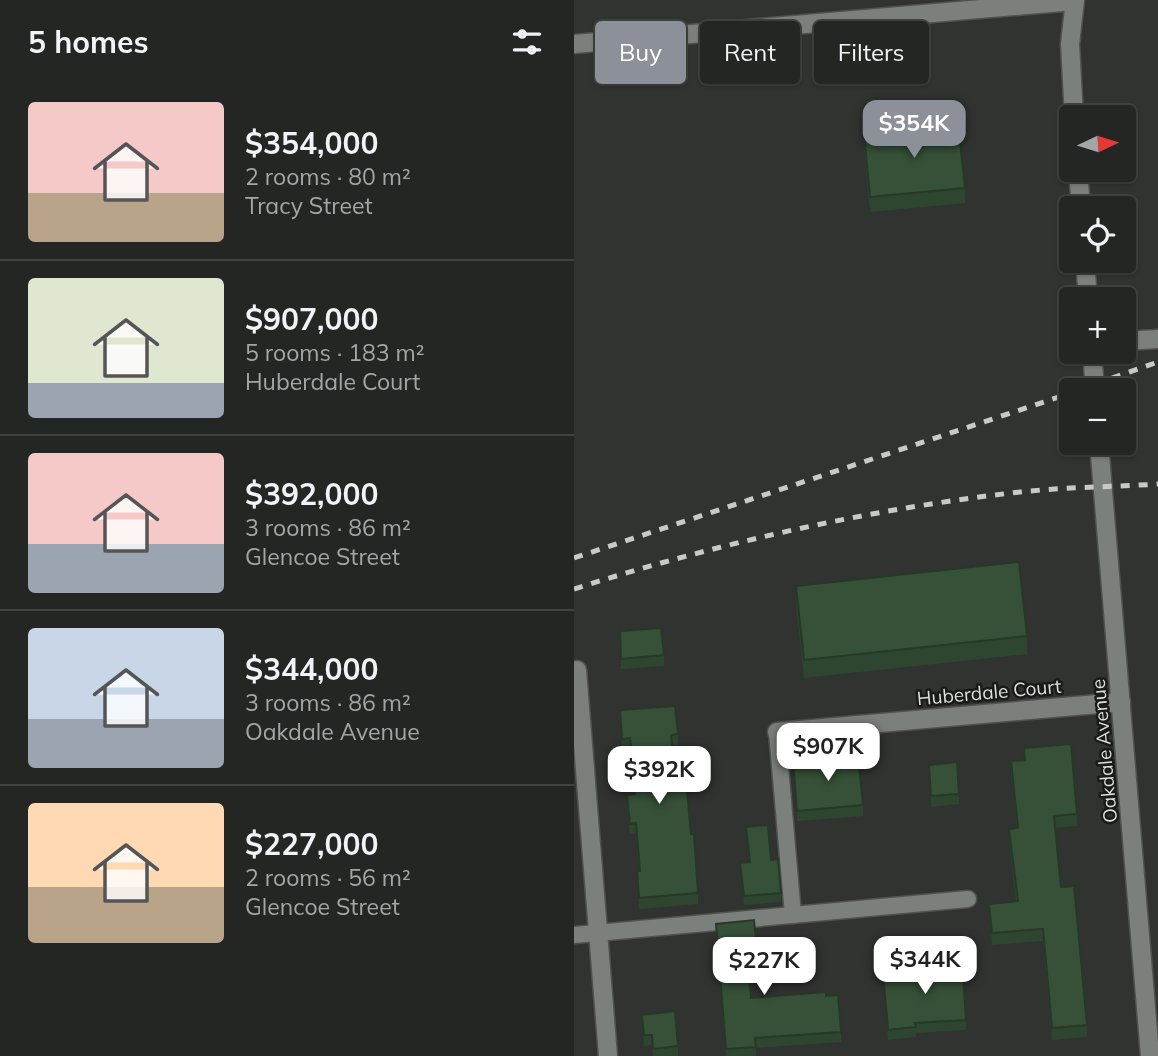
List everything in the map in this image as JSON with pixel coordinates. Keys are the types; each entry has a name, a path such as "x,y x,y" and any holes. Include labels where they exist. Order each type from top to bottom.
{"street":[{"path":"574,44 1074,0 1070,44 1073,105"},
{"path":"1136,340 1158,339"},
{"name":"Oakdale Avenue","path":"1100,455 1150,1056"},
{"path":"577,670 608,1056"},
{"name":"Huberdale Court","path":"778,732 1121,702"}],"lane":[{"path":"778,732 793,915"},
{"path":"574,935 968,899"}],"building":[{"path":"958,123 965,188 870,197 864,133"},
{"path":"1019,562 1027,636 804,660 796,586"},
{"path":"661,628 664,655 621,659 620,631"},
{"path":"675,706 678,734 671,735 676,791 687,790 691,834 694,834 698,893 639,898 636,823 630,824 627,795 635,794 630,738 622,739 620,710"},
{"path":"1071,744 1077,814 1054,816 1061,887 1074,886 1087,1025 1052,1028 1043,929 992,933 989,904 1018,901 1009,829 1018,828 1011,761 1025,760 1024,748"},
{"path":"858,755 863,805 797,811 793,760"},
{"path":"957,762 959,794 931,796 929,765"},
{"path":"768,825 771,860 778,859 781,893 744,896 740,863 750,862 746,827"},
{"path":"754,920 757,951 747,952 751,998 826,992 826,996 838,995 841,1032 755,1038 756,1047 726,1049 716,924"},
{"path":"962,961 966,1020 915,1023 916,1027 888,1030 883,973 937,968 937,963"},
{"path":"675,1011 678,1046 653,1049 652,1035 644,1035 642,1015"}],"railway":[{"path":"1112,378 1158,362"},
{"path":"574,558 1059,397"},
{"path":"574,589 684,557 851,518 963,499 1037,490 1158,484"}]}
